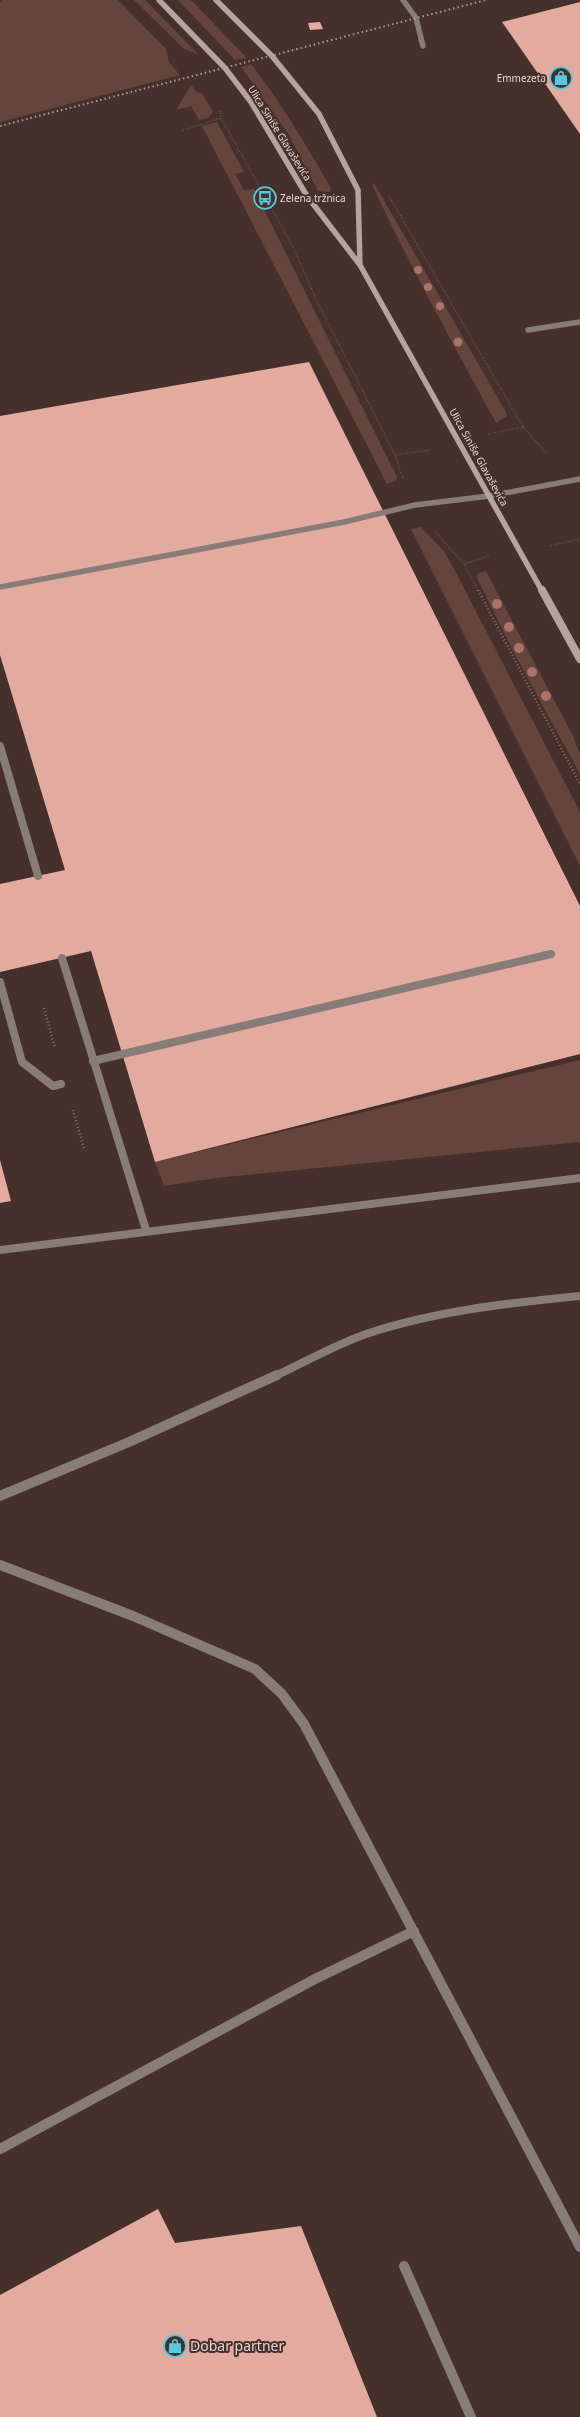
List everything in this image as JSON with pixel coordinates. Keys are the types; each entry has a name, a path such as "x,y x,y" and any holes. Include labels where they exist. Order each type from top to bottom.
{"street":[{"name":"Ulica Siniše Glavaševića","path":"159,0 222,65 251,102 307,196 360,265 580,659"},
{"name":"Ulica Siniše Glavaševića","path":"216,0 272,56 319,114 358,190 360,265"}],"lane":[{"path":"403,0 416,18 423,46"},
{"path":"528,330 580,322"},
{"path":"0,587 344,522 415,505 489,496 580,479"},
{"path":"0,746 38,876"},
{"path":"93,1061 551,954"},
{"path":"62,958 146,1230"},
{"path":"0,982 22,1062 53,1086 61,1084"},
{"path":"0,1250 146,1230 580,1178"},
{"path":"0,1496 129,1442 364,1335 398,1324 443,1313 485,1306 580,1296"},
{"path":"0,1565 133,1616 255,1669 271,1682 290,1702 304,1724 580,2247"},
{"path":"0,2149 315,1979 414,1931"},
{"path":"404,2266 471,2417"}],"path":[{"path":"219,111 221,118 293,247 328,323 395,455 405,486"},
{"path":"181,131 221,118"},
{"path":"385,190 523,426 541,449 551,456"},
{"path":"504,430 523,426"},
{"path":"429,527 464,564 580,784"}],"shaded area":[{"path":"3,0 118,0 166,49 169,62 180,75 0,122 0,3"},
{"path":"134,0 145,0 199,55 184,49"},
{"path":"178,0 191,0 247,58 235,60"},
{"path":"251,64 273,94 303,140 331,188 330,192 318,191 289,135 241,67"},
{"path":"191,85 198,93 201,92 213,112 208,118 199,120 191,106 176,110"},
{"path":"217,122 244,172 235,174 244,190 254,189 397,477 396,481 387,484 202,126"},
{"path":"374,183 506,412 507,416 496,423 401,245 372,185"},
{"path":"421,527 443,550 453,567 580,812 580,866 411,529"},
{"path":"486,571 572,734 580,754 580,774 513,651 477,578 478,573"},
{"path":"580,1060 580,1142 216,1178 164,1186 155,1162"}],"building":[{"name":"Emmezeta","path":"580,2 580,134 502,22"},
{"path":"320,22 323,29 310,30 308,23"},
{"path":"309,362 580,906 580,1054 155,1162 91,951 0,972 0,884 65,870 0,655 0,416"},
{"path":"0,1160 11,1201 0,1203"},
{"name":"Dobar partner","path":"158,2209 175,2243 301,2226 377,2417 0,2417 0,2295"}],"railway":[{"path":"0,126 486,0"}],"place":[{"name":"Emmezeta","path":"561,78"},
{"name":"Zelena tržnica","path":"265,198"},
{"name":"Dobar partner","path":"175,2346"}]}
